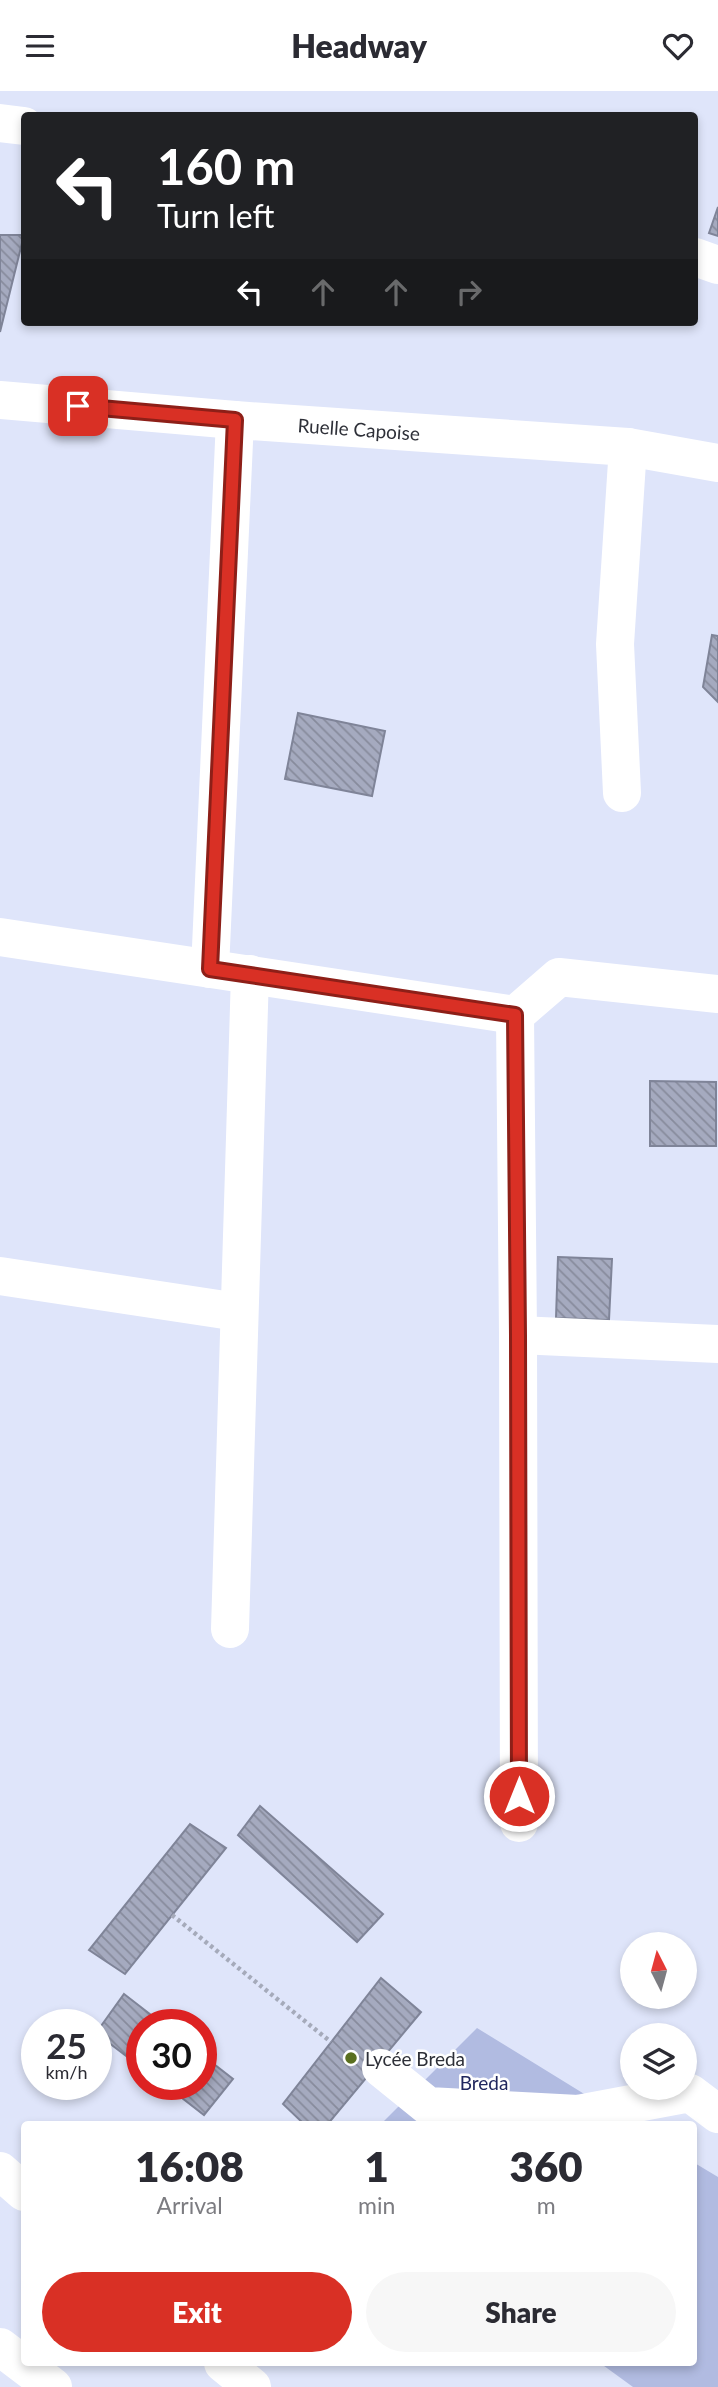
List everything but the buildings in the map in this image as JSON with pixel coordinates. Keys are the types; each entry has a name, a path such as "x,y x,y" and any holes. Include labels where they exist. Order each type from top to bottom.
{"street":[{"path":"0,123 21,126"},
{"path":"698,258 718,265"},
{"name":"Ruelle Capoise","path":"0,400 235,420 628,447 718,463"},
{"path":"210,969 235,420"},
{"path":"622,793 615,644 628,447"},
{"path":"0,937 515,1015 559,977 718,994"},
{"path":"230,1629 250,974"},
{"path":"515,1015 519,1823"},
{"path":"0,1276 238,1312"},
{"path":"518,1335 718,1344"},
{"path":"381,2068 428,2106 579,2114 690,2093 718,2115"},
{"path":"0,2171 21,2189"},
{"path":"0,2347 21,2363"},
{"path":"25,2366 53,2387"},
{"path":"227,2366 252,2387"}],"path":[{"path":"173,1915 331,2042"}],"green space":[{"name":"Breda","path":"477,2028 628,2121 384,2121"},
{"path":"697,2164 718,2177 718,2387 633,2387 604,2366 697,2366"}],"place":[{"name":"Lycée Breda","path":"351,2058"}],"route":[{"path":"78,406 235,420 210,969 515,1015 519,1796"}]}
